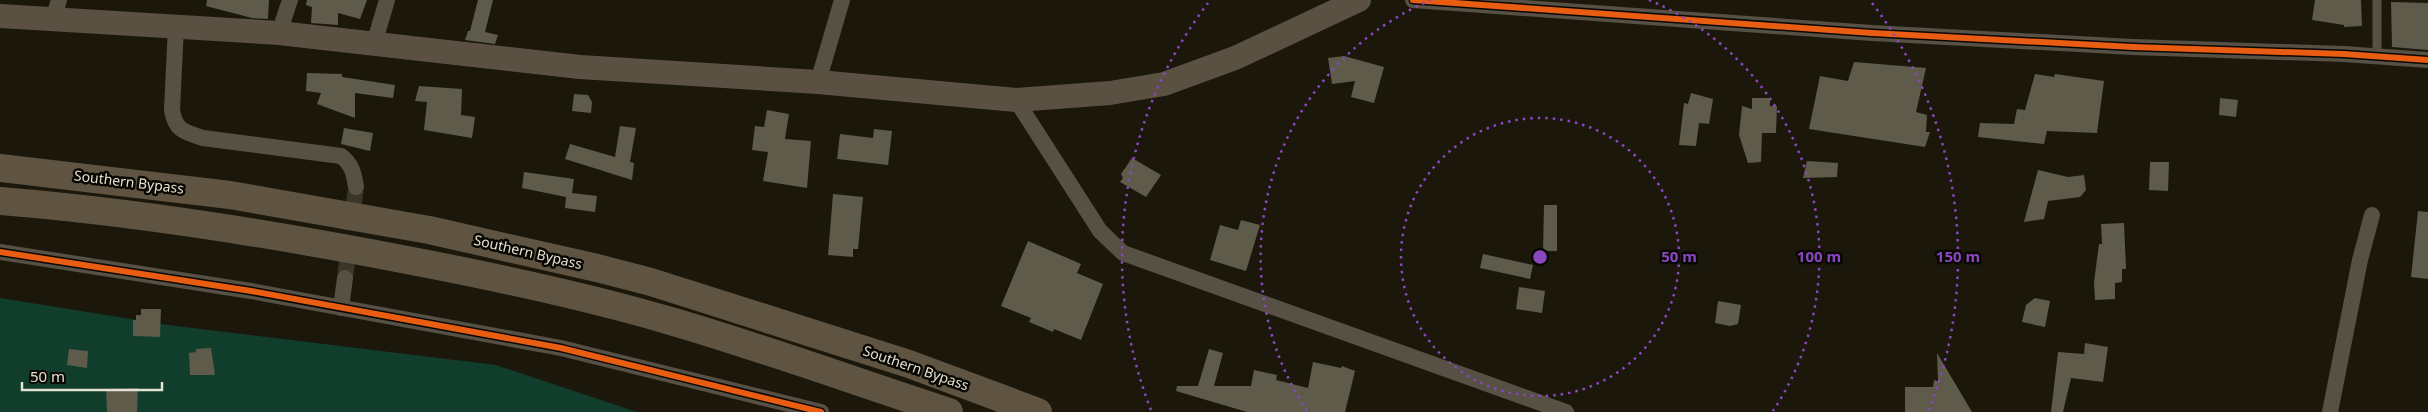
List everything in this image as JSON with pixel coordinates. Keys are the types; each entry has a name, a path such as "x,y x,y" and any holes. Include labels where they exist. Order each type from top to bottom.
{"highway":[{"name":"Southern Bypass","path":"0,168 230,195 429,230 597,268 651,282 909,364 1038,412"},
{"path":"0,201 69,207 230,229 319,243 472,273 673,322 949,412"}],"main road":[{"path":"0,16 56,10 176,26 279,34 580,67 818,82 1016,100 1110,93 1164,84 1234,58 1359,0"}],"street":[{"path":"279,34 290,0"},
{"path":"374,44 387,0"},
{"path":"818,82 842,0"},
{"path":"1413,0 1872,33 2377,56 2428,60"},
{"path":"176,26 172,110 174,122 185,132 203,138 341,156 348,161 351,167 356,187"},
{"path":"1016,100 1100,231 1123,253 1566,412"},
{"path":"2330,412 2360,260 2372,215"},
{"path":"0,252 251,291 561,348 821,412"},
{"path":"342,308 346,278"}],"lane":[{"path":"2376,0 2377,56"}],"green space":[{"path":"0,298 168,325 496,365 637,412 0,412"}],"building":[{"path":"207,0 269,0 268,19 252,18 206,6"},
{"path":"307,0 367,0 360,19 338,13 338,25 311,23 312,7 306,5"},
{"path":"478,0 493,0 485,32 498,35 495,44 465,40 468,31 470,31"},
{"path":"2315,0 2361,0 2362,26 2344,27 2344,25 2312,20"},
{"path":"2391,2 2428,3 2428,50 2392,47"},
{"path":"1344,56 1384,67 1374,103 1351,97 1355,81 1332,84 1328,58"},
{"path":"1854,62 1926,68 1916,112 1927,115 1926,132 1930,132 1925,147 1809,129 1820,76 1848,81"},
{"path":"307,73 342,74 342,77 395,85 393,98 355,93 355,118 317,104 321,93 306,91"},
{"path":"2035,74 2054,77 2055,74 2104,81 2097,133 2047,131 2044,144 1978,137 1980,123 2014,124 2017,109 2025,110"},
{"path":"419,86 462,89 461,115 475,117 472,138 424,130 427,102 415,101"},
{"path":"1691,93 1713,99 1709,124 1699,123 1696,146 1679,145 1684,103 1688,104"},
{"path":"574,94 588,95 592,102 591,113 572,111"},
{"path":"1752,98 1770,98 1770,106 1777,106 1776,133 1762,133 1761,162 1748,163 1739,135 1742,106 1752,109"},
{"path":"2220,98 2238,100 2236,117 2219,115"},
{"path":"767,110 789,114 785,139 811,141 807,188 763,181 768,152 752,150 755,126 764,127"},
{"path":"620,126 636,128 630,162 634,163 632,180 565,159 570,144 615,157"},
{"path":"344,128 373,133 370,151 341,144"},
{"path":"874,129 892,131 888,165 837,159 840,134 873,138"},
{"path":"1132,158 1161,175 1146,197 1120,182 1123,178 1121,174"},
{"path":"1807,161 1838,163 1837,177 1803,178"},
{"path":"2150,162 2169,162 2168,191 2149,190"},
{"path":"2038,170 2068,177 2084,175 2086,190 2080,197 2048,201 2044,219 2024,222"},
{"path":"524,172 574,179 572,193 597,196 595,212 565,208 566,197 522,188"},
{"path":"833,194 863,197 858,249 853,249 853,257 828,255"},
{"path":"1544,205 1557,205 1557,251 1543,251"},
{"path":"2418,211 2428,212 2428,279 2411,277"},
{"path":"1241,220 1260,225 1246,271 1210,260 1220,225 1238,230"},
{"path":"2124,223 2126,269 2122,269 2122,282 2115,283 2115,299 2095,300 2094,282 2099,244 2102,244 2101,224"},
{"path":"1028,241 1081,264 1077,273 1103,284 1081,340 1054,329 1053,332 1029,322 1031,318 1001,306"},
{"path":"1483,254 1533,265 1530,279 1480,268"},
{"path":"1519,287 1545,291 1542,313 1516,309"},
{"path":"2035,298 2050,301 2045,327 2022,322 2026,305"},
{"path":"1718,301 1741,305 1738,324 1730,326 1715,323"},
{"path":"141,309 161,309 160,337 133,336 133,320 136,320 136,315 141,315"},
{"path":"2085,343 2108,347 2103,382 2071,378 2063,412 2051,412 2058,352 2084,354"},
{"path":"211,348 215,375 190,375 189,353 196,352 196,349"},
{"path":"69,349 88,351 87,368 67,365"},
{"path":"1209,349 1223,353 1214,386 1251,386 1254,370 1277,375 1276,380 1308,388 1313,362 1341,368 1342,366 1355,371 1345,412 1247,412 1176,391 1177,386 1198,386"},
{"path":"1937,353 1972,412 1905,412 1905,387 1933,387 1934,380 1938,381"},
{"path":"138,388 137,412 107,412 106,389"}],"tunnel":[{"path":"345,278 356,187"}],"cycle path":[{"path":"1413,0 1872,33 2133,47 2344,54 2428,60"},
{"path":"0,252 251,291 561,348 821,412"}]}
